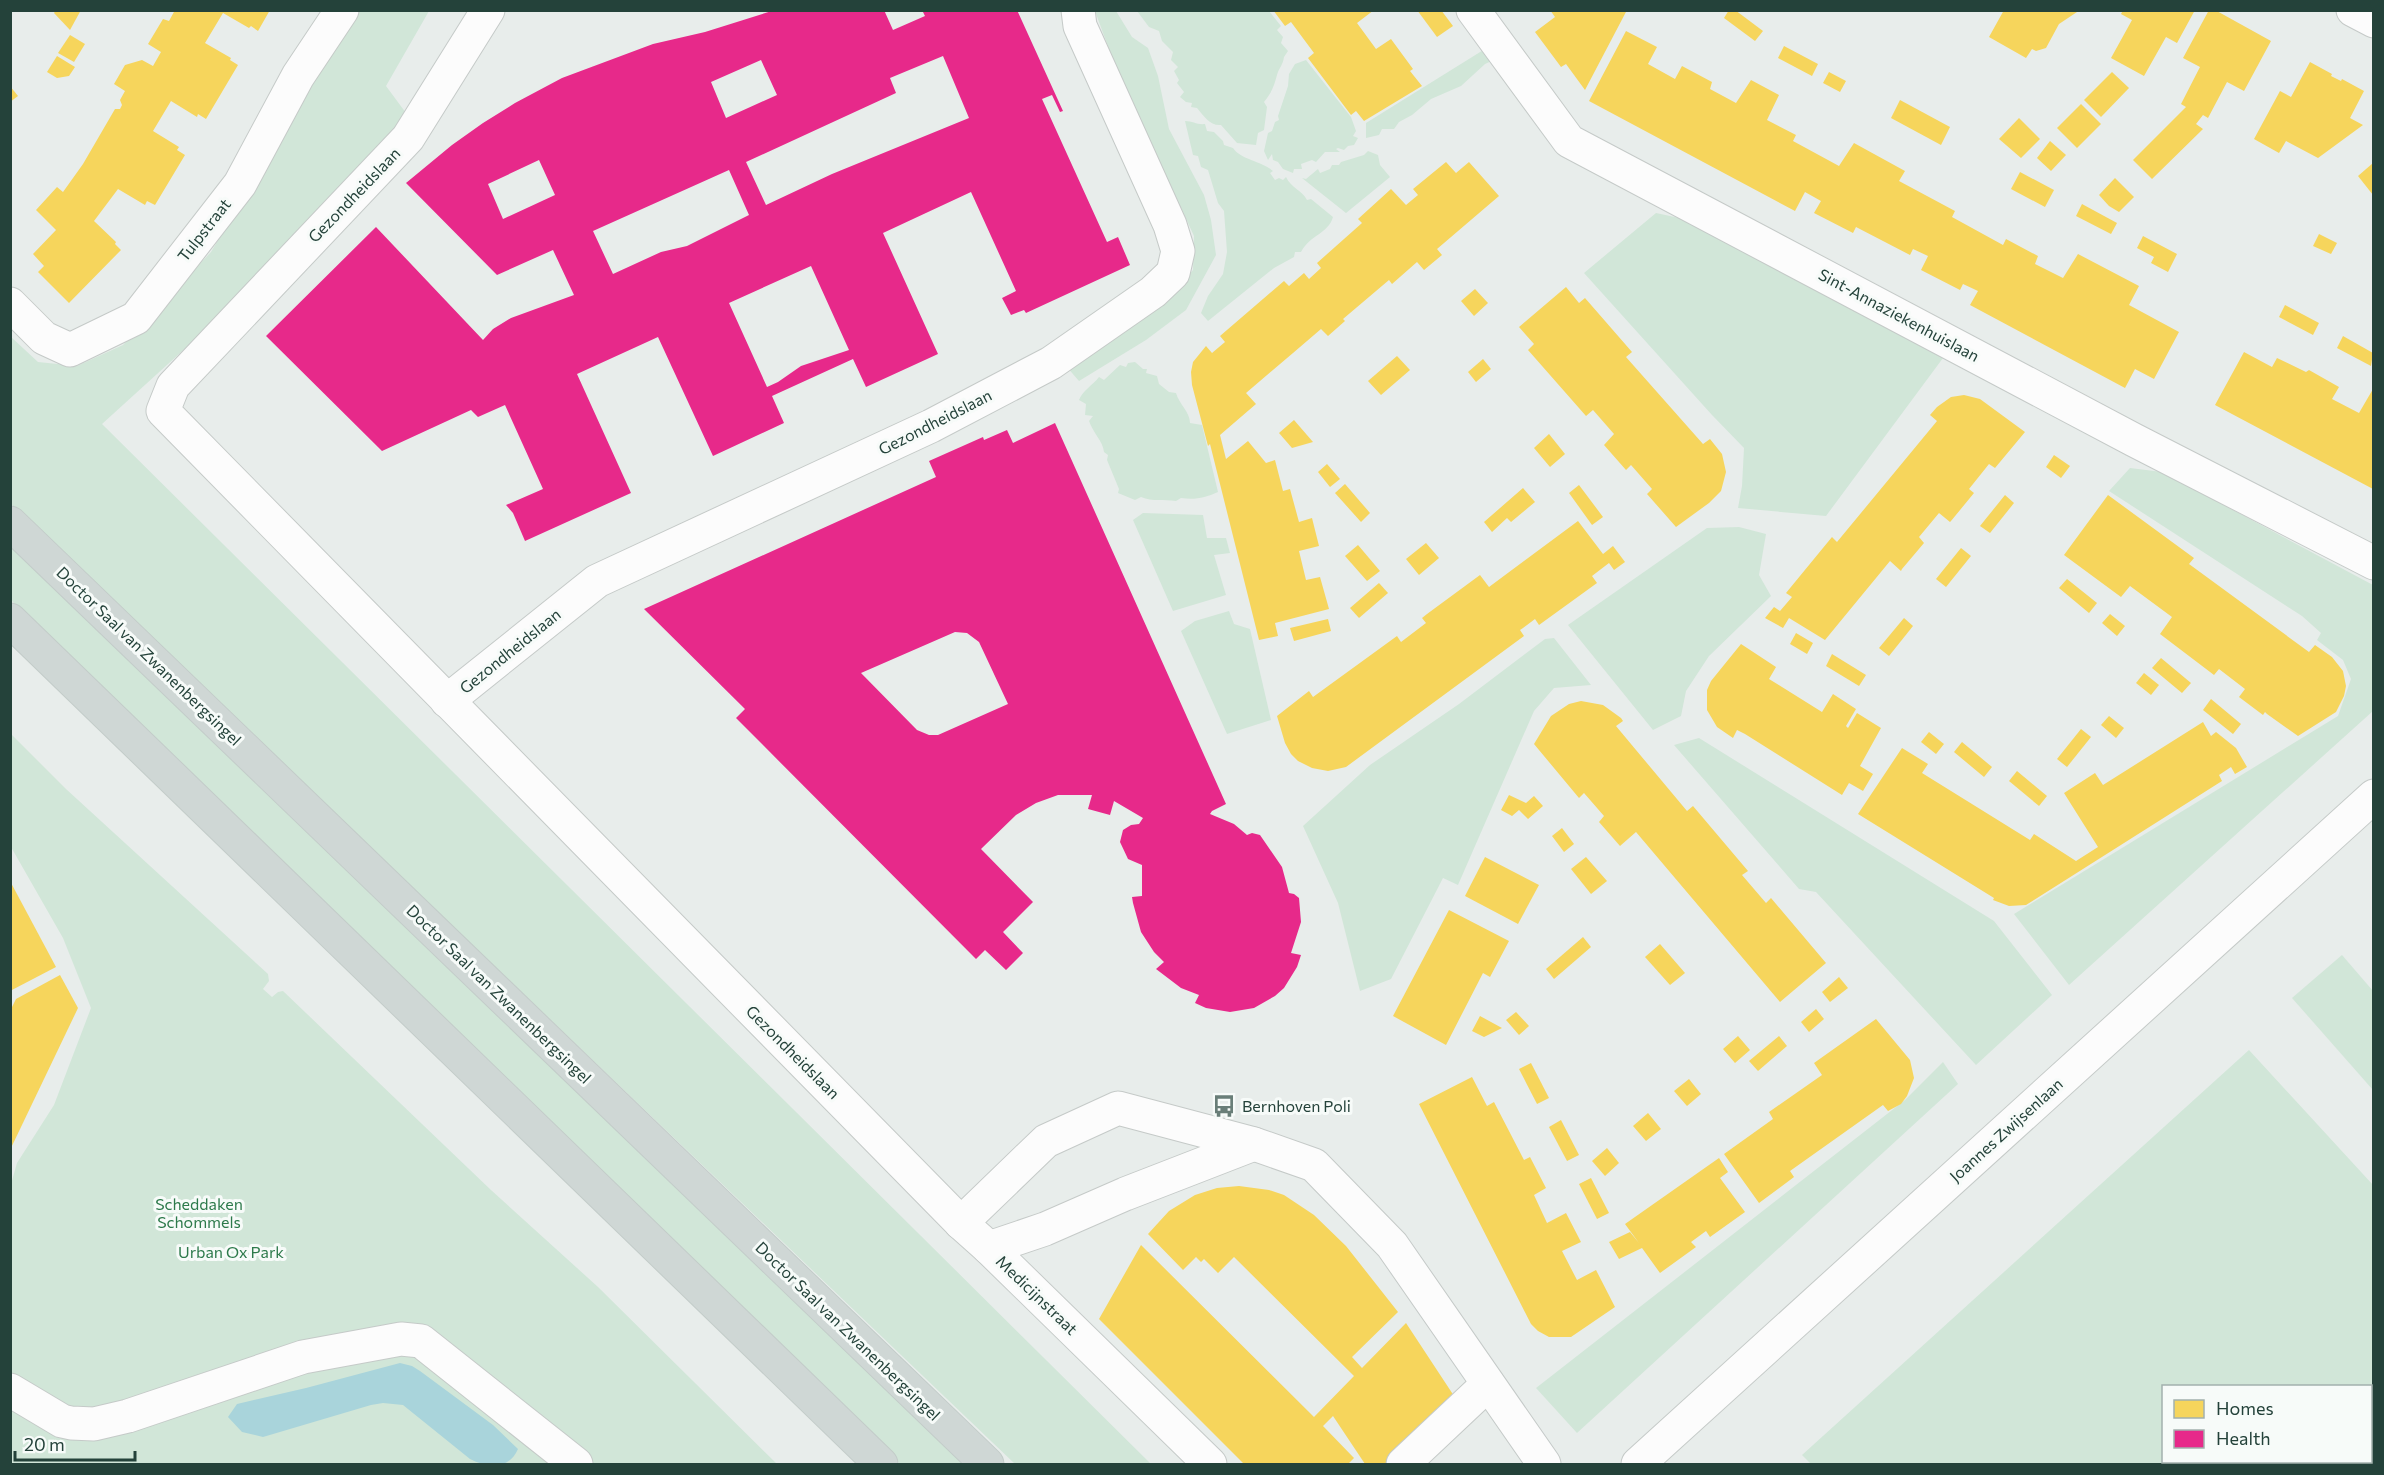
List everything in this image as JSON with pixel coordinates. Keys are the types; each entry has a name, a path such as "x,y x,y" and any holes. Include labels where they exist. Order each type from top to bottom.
{"main road":[{"name":"Doctor Saal van Zwanenbergsingel","path":"10,523 987,1464"},
{"path":"10,620 881,1464"}],"street":[{"name":"Tulpstraat","path":"10,304 44,338 70,350 136,318 240,184 298,76 342,10"},
{"name":"Gezondheidslaan","path":"488,10 408,138 172,386 163,411 961,1223 989,1248"},
{"name":"Gezondheidslaan","path":"447,701 597,581 931,426 1051,363 1154,292 1173,273 1179,251 1170,225 1080,26 1078,10"},
{"name":"Sint-Annaziekenhuislaan","path":"1473,10 1569,141 2134,440 2373,563"},
{"path":"2354,10 2373,21"},
{"name":"Joannes Zwijsenlaan","path":"1638,1464 2373,796"},
{"path":"961,1223 1046,1141 1119,1108 1254,1144 1314,1166 1392,1245 1544,1464"},
{"name":"Medicijnstraat","path":"1210,1464 989,1248 1045,1228 1254,1144"},
{"path":"10,1390 62,1421 94,1424 128,1416 303,1358 400,1339 420,1341 576,1464"},
{"path":"1403,1464 1488,1384"}],"green space":[{"path":"354,11 429,11 386,86 406,113 383,152 300,244 102,424 1151,1464 1015,1464 11,504 10,336 38,362 77,366 123,345 211,252"},
{"path":"1095,11 1116,11 1132,37 1148,48 1158,76 1169,129 1204,195 1211,220 1216,255 1186,310 1146,340 1079,381 1066,366 1171,296 1193,270 1194,236 1113,60"},
{"path":"1137,11 1269,11 1281,26 1277,30 1283,37 1281,43 1288,51 1264,102 1267,107 1264,130 1258,133 1256,145 1237,143 1221,125 1210,122 1197,108 1191,107 1192,103 1180,97 1184,92 1177,83 1179,80 1174,71 1178,67 1171,60 1173,52 1162,41 1159,31 1149,27"},
{"path":"1485,49 1494,60 1485,64 1461,86 1431,99 1412,115 1399,122 1394,129 1382,129 1379,135 1366,138 1366,123"},
{"path":"1306,60 1351,117 1356,131 1353,136 1358,138 1354,145 1344,150 1336,149 1340,152 1325,152 1316,162 1312,160 1301,164 1302,169 1294,169 1293,173 1283,169 1278,162 1273,160 1272,154 1268,160 1264,151 1268,133 1279,120 1278,116 1288,86 1289,74 1295,64"},
{"path":"1185,121 1205,124 1207,131 1214,132 1224,145 1273,171 1270,173 1275,180 1279,178 1283,180 1286,177 1307,200 1311,199 1333,217 1331,223 1301,252 1295,252 1294,257 1274,268 1208,321 1201,313 1208,296 1223,274 1227,252 1224,211 1218,203 1208,170 1201,167 1198,156 1193,155"},
{"path":"1368,151 1378,155 1380,165 1390,177 1346,213 1302,178 1306,179 1318,169 1320,173 1330,169 1332,165 1339,165 1341,162 1364,155"},
{"path":"1656,213 1684,219 1943,358 1826,516 1738,508 1744,448 1584,273"},
{"path":"1135,362 1143,369 1147,369 1146,373 1157,376 1159,384 1169,392 1176,393 1190,423 1202,425 1218,492 1204,497 1181,498 1176,501 1141,497 1135,500 1118,493 1119,489 1107,460 1108,455 1104,452 1089,421 1093,416 1085,415 1086,404 1079,400 1099,377 1104,380 1120,365 1126,367 1128,363"},
{"path":"2130,468 2162,472 2373,585 2373,711 2069,985 2014,914 2338,716 2351,679 2343,660 2317,640 2321,633 2302,616 2109,491"},
{"path":"1143,513 1203,515 1207,538 1226,538 1230,553 1214,555 1226,595 1173,611 1133,520"},
{"path":"1739,527 1766,534 1759,575 1771,596 1709,656 1686,691 1681,716 1653,730 1568,625 1707,528"},
{"path":"10,542 970,1464 900,1464 193,781 11,600"},
{"path":"1229,611 1234,624 1250,629 1271,720 1227,734 1181,631 1195,621"},
{"path":"1554,638 1591,685 1554,688 1534,711 1458,885 1443,878 1391,979 1360,991 1338,903 1303,826 1370,765 1459,704 1545,639"},
{"name":"Urban Ox Park","path":"10,733 66,789 268,974 269,981 263,989 272,997 283,991 491,1190 598,1287 777,1464 11,1464 11,1184 17,1163 54,1105 91,1008 63,938 11,847"},
{"path":"1699,738 1994,921 2052,995 1976,1065 1816,892 1799,889 1674,745"},
{"path":"2342,955 2373,991 2373,1090 2292,998"},
{"path":"2249,1050 2373,1185 2372,1456 2372,1385 2162,1385 2162,1463 2364,1463 2362,1464 1811,1464 1802,1455"},
{"path":"1943,1062 1958,1084 1577,1433 1536,1388 1905,1100"}],"water":[{"path":"400,1363 420,1371 493,1425 518,1449 514,1456 504,1464 497,1465 484,1464 470,1459 403,1405 383,1403 371,1405 263,1437 242,1432 228,1417 237,1404"}],"building: Homes":[{"path":"56,10 81,10 70,30 54,13"},
{"path":"175,10 270,10 258,31 223,13 205,43 231,58 230,60 238,65 206,119 198,114 197,117 171,101 153,131 179,147 177,150 185,155 155,205 147,201 145,205 118,189 94,221 121,250 69,303 38,272 44,266 33,254 56,230 36,210 57,187 63,192 83,164 115,109 120,109 122,105 120,100 125,91 114,84 125,65 142,60 153,66 161,52 148,44 163,19 169,21"},
{"path":"1273,10 1374,10 1357,23 1376,49 1391,39 1413,69 1410,71 1422,86 1364,121 1356,111 1351,115 1308,58 1314,53 1291,22 1285,26"},
{"path":"1417,10 1441,10 1453,26 1437,37"},
{"path":"1550,10 1627,10 1585,90 1566,64 1561,67 1535,32 1555,17"},
{"path":"1729,10 1735,10 1763,31 1755,41 1724,18"},
{"path":"2004,10 2080,10 2059,24 2046,48 2036,51 2032,49 2026,58 1989,37"},
{"path":"2123,10 2195,10 2177,43 2166,37 2144,76 2111,58 2132,20 2121,14"},
{"path":"2209,10 2215,10 2271,41 2244,91 2227,82 2208,118 2203,115 2196,124 2203,129 2152,179 2133,160 2186,107 2181,104 2200,67 2183,58"},
{"path":"1626,31 1657,47 1648,64 1675,79 1682,66 1712,82 1710,89 1736,103 1751,80 1779,95 1767,120 1796,135 1793,141 1839,166 1854,143 1905,171 1899,181 1955,211 1952,217 2003,245 2006,239 2038,256 2035,264 2063,278 2078,254 2139,286 2129,305 2179,332 2154,379 2135,369 2125,388 1970,305 1978,291 1963,284 1960,290 1921,270 1928,256 1913,249 1910,255 1856,227 1853,233 1814,213 1821,201 1805,192 1795,211 1589,101"},
{"path":"70,35 85,44 74,62 58,53"},
{"path":"1784,46 1818,64 1812,76 1778,58"},
{"path":"57,56 75,67 69,76 57,78 47,72"},
{"path":"2310,62 2332,74 2331,76 2341,81 2342,79 2364,91 2350,118 2363,125 2318,158 2286,141 2279,153 2254,139 2280,91 2291,97"},
{"path":"1829,72 1846,81 1840,92 1823,83"},
{"path":"2112,72 2129,88 2101,117 2084,100"},
{"path":"10,86 18,96 10,102"},
{"path":"1900,100 1950,127 1941,145 1891,118"},
{"path":"2081,104 2101,124 2077,148 2057,128"},
{"path":"2019,118 2040,139 2021,158 1999,139"},
{"path":"2050,141 2066,155 2051,171 2037,158"},
{"path":"1446,162 1456,173 1469,162 1499,196 1437,249 1442,255 1424,270 1417,262 1392,284 1389,280 1343,319 1345,321 1328,336 1321,329 1246,393 1256,404 1220,435 1226,459 1248,441 1266,463 1275,460 1283,491 1290,489 1299,522 1312,518 1319,546 1299,551 1306,580 1320,577 1329,609 1275,623 1278,636 1259,640 1210,444 1208,446 1192,385 1193,362 1206,346 1212,353 1225,342 1220,336 1284,281 1289,286 1304,273 1309,279 1321,268 1317,263 1362,223 1358,219 1391,189 1406,205 1418,195 1413,189"},
{"path":"2373,163 2373,195 2358,176"},
{"path":"2020,172 2054,190 2045,207 2011,189"},
{"path":"2115,178 2134,197 2119,212 2109,206 2099,195"},
{"path":"2082,204 2117,223 2111,234 2076,216"},
{"path":"2319,234 2337,243 2331,254 2313,246"},
{"path":"2143,236 2177,254 2168,272 2151,263 2154,257 2137,248"},
{"path":"1566,287 1579,303 1585,298 1632,352 1626,357 1703,444 1710,439 1722,454 1726,472 1721,491 1709,503 1676,527 1647,494 1652,489 1631,465 1626,470 1604,445 1614,434 1593,410 1586,416 1528,350 1534,344 1519,327"},
{"path":"1475,289 1488,303 1474,316 1461,301"},
{"path":"2285,305 2319,323 2313,335 2279,317"},
{"path":"2343,336 2373,353 2371,366 2337,348"},
{"path":"2244,352 2272,367 2277,358 2306,372 2309,370 2339,387 2332,399 2359,413 2373,389 2373,489 2215,405"},
{"path":"1397,356 1410,370 1381,395 1368,381"},
{"path":"1483,359 1491,369 1476,382 1468,372"},
{"path":"1964,395 1980,399 2025,432 1995,468 1989,464 1969,489 1974,493 1951,521 1939,513 1919,537 1924,543 1901,571 1890,561 1825,640 1789,618 1783,628 1765,618 1774,607 1780,611 1792,597 1786,593 1832,537 1837,542 1937,421 1930,415 1937,407 1951,397"},
{"path":"1294,420 1313,442 1292,448 1279,433"},
{"path":"1549,434 1565,454 1550,467 1534,448"},
{"path":"2054,455 2070,466 2061,478 2046,467"},
{"path":"1327,464 1340,479 1330,487 1318,472"},
{"path":"1345,484 1370,513 1361,522 1335,493"},
{"path":"1579,485 1603,517 1592,525 1569,493"},
{"path":"1523,488 1535,502 1511,522 1507,518 1492,532 1484,522"},
{"path":"2005,495 2014,503 1990,533 1980,526"},
{"path":"2108,495 2194,558 2189,564 2309,652 2315,645 2332,657 2343,671 2346,686 2336,712 2298,736 2265,712 2263,715 2239,697 2245,689 2219,669 2214,675 2160,634 2172,617 2130,586 2121,597 2064,555"},
{"path":"1578,521 1603,554 1613,546 1625,562 1614,570 1609,563 1592,576 1597,583 1539,625 1535,619 1520,630 1524,636 1346,767 1328,771 1312,768 1298,761 1291,754 1285,743 1277,716 1309,691 1313,697 1397,636 1401,642 1426,623 1422,618 1480,575 1489,587"},
{"path":"1426,543 1439,558 1419,575 1406,559"},
{"path":"1358,545 1380,571 1367,581 1345,556"},
{"path":"1961,548 1971,556 1946,587 1936,579"},
{"path":"2067,579 2097,603 2089,613 2059,588"},
{"path":"1379,583 1388,593 1359,618 1350,608"},
{"path":"2110,614 2125,626 2117,636 2102,623"},
{"path":"1904,618 1913,626 1889,656 1879,648"},
{"path":"1328,619 1331,631 1294,641 1290,628"},
{"path":"1796,633 1813,643 1807,654 1790,644"},
{"path":"1741,644 1776,667 1769,679 1822,712 1833,694 1856,709 1846,726 1848,728 1857,713 1881,728 1860,766 1873,774 1863,791 1849,783 1842,795 1745,734 1737,730 1733,738 1717,727 1707,710 1707,690 1711,681"},
{"path":"1832,654 1866,675 1859,686 1826,666"},
{"path":"2161,658 2191,683 2182,693 2152,668"},
{"path":"2144,673 2159,685 2151,695 2136,683"},
{"path":"2211,699 2241,724 2233,734 2203,710"},
{"path":"1581,701 1603,705 1621,718 1623,721 1616,726 1687,811 1693,806 1748,871 1742,875 1766,903 1771,898 1826,963 1780,1002 1636,832 1620,846 1599,822 1604,816 1584,793 1579,798 1534,744 1551,716 1569,704"},
{"path":"2109,716 2124,728 2116,738 2101,725"},
{"path":"2203,722 2211,736 2216,732 2236,748 2247,767 2235,774 2231,767 2219,775 2222,781 2026,905 2009,906 1993,900 1994,898 1858,814 1902,748 1928,764 1922,773 2030,840 2034,834 2076,861 2098,847 2064,793 2095,773 2103,785"},
{"path":"2081,729 2091,737 2067,767 2057,759"},
{"path":"1929,732 1944,744 1936,754 1921,742"},
{"path":"1962,742 1992,767 1984,777 1954,752"},
{"path":"2017,771 2047,796 2039,806 2009,781"},
{"path":"1509,795 1526,803 1534,796 1543,806 1528,819 1519,810 1512,816 1501,810"},
{"path":"1562,828 1574,844 1564,852 1552,836"},
{"path":"1485,857 1539,885 1518,924 1465,896"},
{"path":"1586,857 1607,881 1591,894 1571,869"},
{"path":"10,881 56,967 10,991"},
{"path":"1449,910 1509,941 1490,977 1483,973 1446,1045 1393,1016"},
{"path":"1583,937 1591,947 1554,979 1546,969"},
{"path":"1660,944 1685,973 1670,985 1645,957"},
{"path":"60,975 78,1008 10,1150 10,1011 16,999"},
{"path":"1839,977 1848,988 1830,1002 1822,992"},
{"path":"1816,1009 1824,1019 1809,1032 1801,1022"},
{"path":"1516,1012 1529,1026 1519,1035 1506,1020"},
{"path":"1480,1016 1502,1028 1484,1037 1472,1031"},
{"path":"1876,1019 1910,1060 1914,1078 1907,1096 1901,1104 1888,1111 1883,1105 1790,1171 1794,1177 1759,1203 1724,1154 1773,1119 1769,1112 1822,1075 1814,1063"},
{"path":"1738,1036 1750,1050 1735,1063 1723,1049"},
{"path":"1779,1036 1787,1046 1758,1071 1749,1061"},
{"path":"1531,1063 1549,1098 1537,1104 1519,1069"},
{"path":"1472,1077 1487,1106 1494,1102 1524,1160 1530,1157 1546,1188 1534,1195 1547,1223 1566,1213 1581,1242 1562,1251 1577,1280 1596,1270 1615,1307 1571,1337 1549,1337 1531,1324 1419,1104"},
{"path":"1689,1079 1701,1094 1687,1106 1674,1091"},
{"path":"1648,1113 1661,1129 1646,1141 1633,1126"},
{"path":"1561,1120 1579,1155 1567,1161 1549,1127"},
{"path":"1607,1148 1619,1163 1605,1176 1592,1161"},
{"path":"1719,1158 1728,1172 1720,1178 1745,1212 1710,1237 1706,1231 1691,1242 1696,1247 1660,1273 1642,1248 1619,1259 1609,1242 1630,1232 1639,1243 1625,1224"},
{"path":"1591,1178 1609,1213 1597,1219 1579,1184"},
{"path":"1239,1186 1269,1190 1284,1195 1314,1215 1346,1246 1398,1312 1352,1357 1362,1368 1406,1323 1456,1399 1425,1420 1429,1426 1404,1452 1385,1464 1365,1464 1333,1416 1323,1426 1354,1458 1348,1464 1244,1464 1099,1319 1141,1245 1314,1417 1354,1376 1234,1257 1218,1273 1204,1259 1201,1262 1196,1257 1183,1270 1148,1234 1169,1211 1195,1195 1217,1188"}],"building: Health":[{"path":"775,10 884,10 893,30 925,16 922,10 1017,10 1063,111 1060,112 1052,95 1042,99 1107,242 1118,237 1130,265 1026,313 1024,310 1011,315 1002,298 1016,291 971,192 883,233 938,354 866,387 853,359 772,396 784,423 713,456 658,337 577,374 631,493 525,541 513,513 506,505 543,489 505,405 478,417 471,410 382,451 266,336 376,227 483,340 493,329 511,318 574,295 553,250 497,275 406,183 483,123 562,78 653,44 705,32","holes":["943,56 969,118 832,174 766,205 746,162 896,93 890,78","761,60 777,95 726,118 711,82","539,160 555,195 503,219 488,184","729,170 749,215 687,246 661,252 613,274 593,231","811,266 849,350 801,366 767,387 729,303"]},
{"path":"1055,423 1226,804 1210,814 1234,824 1247,835 1252,833 1260,835 1282,867 1289,893 1299,898 1301,922 1291,953 1301,955 1297,967 1284,988 1254,1008 1230,1012 1206,1008 1195,1003 1199,995 1181,988 1156,969 1164,962 1154,952 1141,932 1132,897 1142,896 1142,865 1128,859 1120,842 1123,830 1131,825 1139,824 1143,818 1114,801 1110,815 1088,809 1092,795 1058,795 1036,803 1016,815 981,849 1033,902 1003,932 1023,953 1006,970 985,950 976,959 736,718 745,709 644,609 936,477 929,461 983,437 984,440 1007,430 1013,443","holes":["955,632 967,633 979,642 1008,704 938,735 929,735 917,730 861,673"]}],"place":[{"name":"Bernhoven Poli","path":"1224,1106"}],"park label":[{"name":"Scheddaken Schommels","path":"199,1213"}]}
